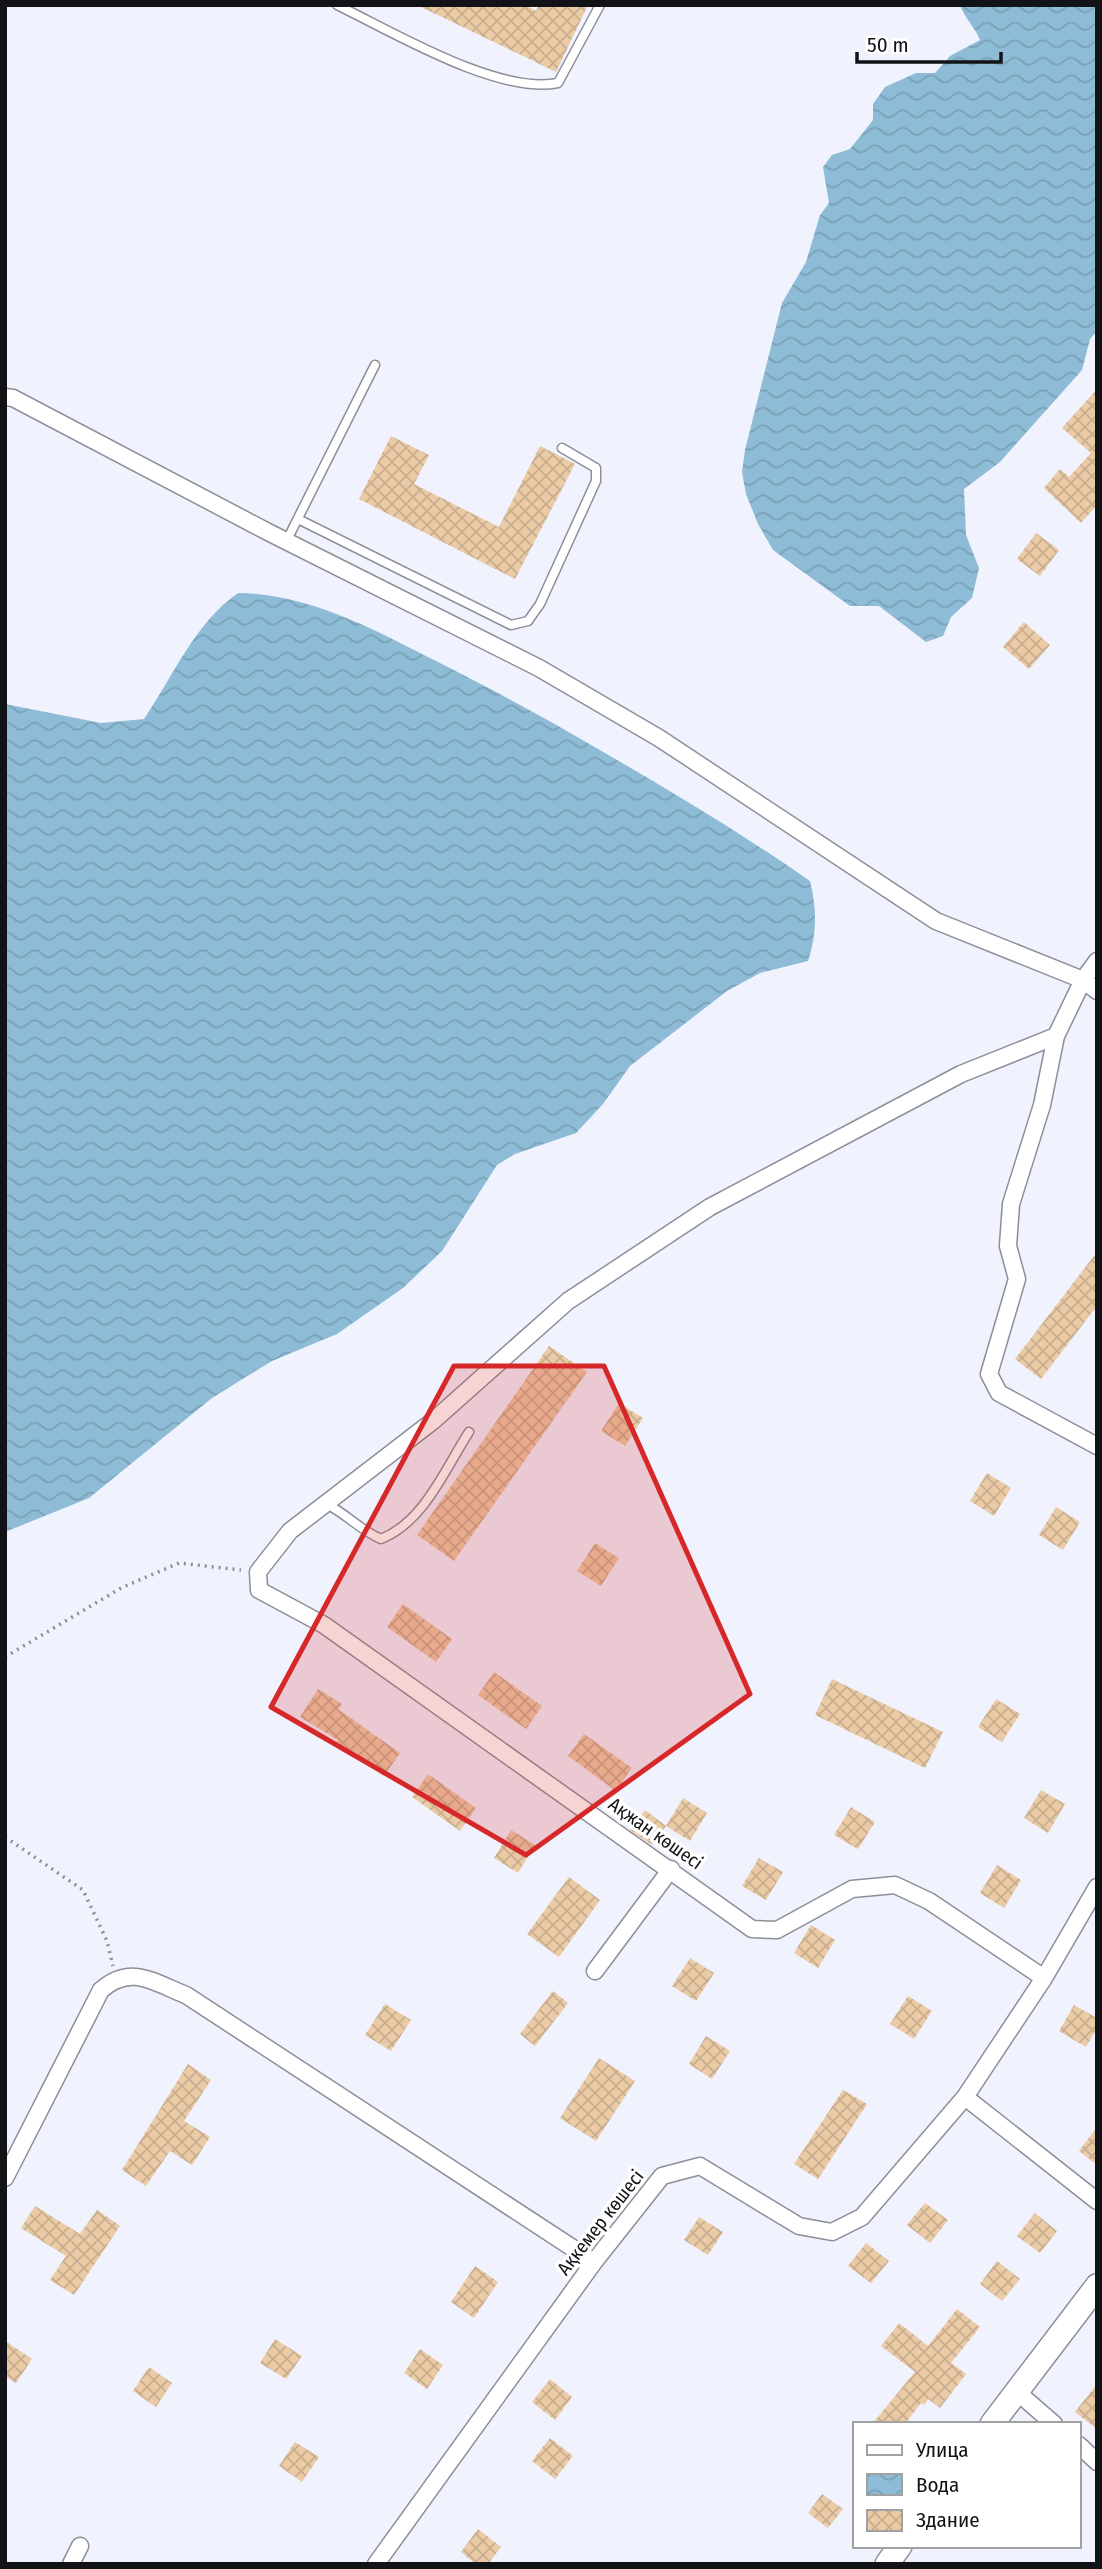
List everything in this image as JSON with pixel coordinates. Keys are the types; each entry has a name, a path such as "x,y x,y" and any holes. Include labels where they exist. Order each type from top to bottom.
{"street":[{"path":"8,394 539,668 659,738 936,921 1083,980 1097,990"},
{"path":"1097,961 1083,980 1056,1036 1042,1105 1011,1204 1008,1246 1017,1279 989,1374 999,1393 1097,1446"},
{"path":"258,1572 290,1531 433,1421 568,1301 710,1207 961,1074 1056,1036"},
{"name":"Ақжан көшесі","path":"258,1572 259,1590 324,1625 752,1929 777,1930 852,1889 895,1885 929,1901 1044,1978"},
{"path":"595,1971 671,1870"},
{"name":"Ақкемер көшесі","path":"376,2564 594,2262 662,2176 700,2166 799,2226 832,2232 862,2217 965,2096 1044,1978 1097,1887"},
{"path":"5,2178 101,1990 117,1976 137,1976 186,1995 594,2262"},
{"path":"965,2096 1097,2201"},
{"path":"993,2422 1097,2286"},
{"path":"1016,2391 1052,2422"},
{"path":"1081,2447 1097,2462"},
{"path":"71,2564 80,2546"},
{"path":"887,2564 899,2548"}],"lane":[{"path":"337,5 447,58 518,85 558,83 600,5"},
{"path":"287,540 374,365"},
{"path":"298,519 511,625 528,621 540,604 596,481 596,468 562,448"},
{"path":"326,1503 350,1515 366,1533 381,1539 391,1535 411,1522 469,1432"}],"path":[{"path":"5,1657 121,1588 179,1563 258,1572"},
{"path":"5,1837 83,1890 107,1941 117,1976"}],"highlighted area":[{"path":"454,1366 604,1366 750,1694 526,1855 271,1707"}],"water":[{"path":"960,5 1097,5 1097,331 1090,339 1082,370 1000,462 964,489 966,535 979,568 972,598 951,617 943,636 926,642 879,606 850,606 773,550 758,524 746,494 742,472 745,450 782,303 806,262 820,215 829,203 823,167 832,155 850,149 873,120 873,104 885,87 916,73 935,73 950,56 980,40"},
{"path":"238,593 287,599 310,605 378,632 537,714 715,819 810,881 815,921 811,951 808,961 760,973 727,991 630,1066 603,1104 576,1133 515,1154 497,1165 442,1251 403,1288 337,1334 272,1361 212,1398 89,1498 5,1532 5,704 101,723 144,719 197,635 209,619"}],"building":[{"path":"417,5 525,5 536,11 539,5 588,5 556,72"},
{"path":"1097,389 1097,505 1081,523 1044,488 1060,469 1069,477 1091,453 1062,428"},
{"path":"391,436 429,455 414,484 499,527 540,446 575,464 515,579 359,499"},
{"path":"1036,533 1059,550 1040,576 1017,559"},
{"path":"1024,622 1050,645 1029,669 1003,647"},
{"path":"1097,1252 1097,1306 1041,1379 1015,1359"},
{"path":"549,1346 587,1372 454,1561 417,1535"},
{"path":"619,1403 643,1418 625,1446 601,1431"},
{"path":"987,1473 1011,1488 994,1516 970,1501"},
{"path":"1056,1507 1080,1522 1063,1550 1039,1535"},
{"path":"595,1543 619,1558 601,1586 577,1571"},
{"path":"403,1604 452,1639 436,1662 387,1627"},
{"path":"494,1672 542,1706 526,1729 478,1695"},
{"path":"832,1679 943,1732 925,1768 815,1715"},
{"path":"318,1689 342,1704 338,1709 400,1753 384,1776 336,1742 338,1740 300,1717"},
{"path":"996,1699 1020,1714 1002,1742 978,1727"},
{"path":"584,1734 632,1768 616,1791 568,1756"},
{"path":"428,1774 476,1808 460,1831 412,1797"},
{"path":"1041,1790 1065,1804 1048,1833 1024,1818"},
{"path":"683,1798 707,1813 690,1841 666,1826"},
{"path":"851,1807 875,1822 858,1849 834,1835"},
{"path":"645,1810 666,1826 652,1845 630,1830"},
{"path":"511,1830 535,1845 518,1873 494,1858"},
{"path":"759,1858 783,1872 766,1900 742,1886"},
{"path":"997,1865 1021,1880 1004,1908 980,1893"},
{"path":"569,1877 600,1900 559,1957 527,1934"},
{"path":"811,1925 835,1940 818,1968 794,1953"},
{"path":"690,1958 714,1973 696,2001 672,1986"},
{"path":"553,1991 568,2003 535,2046 520,2034"},
{"path":"908,1996 932,2011 914,2039 890,2024"},
{"path":"385,2004 411,2020 391,2051 365,2035"},
{"path":"1074,2005 1097,2018 1097,2028 1086,2047 1059,2031"},
{"path":"706,2036 730,2051 712,2079 689,2064"},
{"path":"599,2058 635,2081 596,2141 560,2118"},
{"path":"188,2064 211,2080 184,2121 210,2137 192,2165 170,2151 146,2186 122,2170"},
{"path":"843,2090 867,2104 818,2179 794,2164"},
{"path":"1097,2127 1097,2165 1079,2151"},
{"path":"925,2203 948,2220 930,2243 907,2225"},
{"path":"35,2206 80,2234 97,2210 120,2226 74,2295 50,2280 66,2256 21,2228"},
{"path":"1035,2213 1057,2231 1040,2253 1017,2236"},
{"path":"699,2217 723,2232 708,2255 684,2240"},
{"path":"866,2243 889,2261 871,2283 848,2266"},
{"path":"997,2261 1020,2279 1002,2301 980,2284"},
{"path":"475,2266 498,2282 474,2318 451,2302"},
{"path":"957,2309 980,2327 951,2363 966,2374 940,2408 928,2399 924,2405 921,2403 907,2422 874,2422 915,2372 881,2346 899,2323 928,2346"},
{"path":"275,2339 302,2356 286,2379 260,2363"},
{"path":"5,2341 32,2359 16,2383 5,2376"},
{"path":"420,2349 443,2365 427,2389 404,2373"},
{"path":"149,2367 172,2383 156,2407 133,2391"},
{"path":"550,2379 572,2397 555,2420 532,2402"},
{"path":"1097,2384 1097,2429 1075,2412"},
{"path":"550,2438 573,2456 555,2479 532,2461"},
{"path":"295,2442 319,2457 302,2482 279,2466"},
{"path":"822,2494 843,2509 828,2528 808,2513"},
{"path":"478,2529 501,2547 488,2564 476,2564 461,2552"}]}
